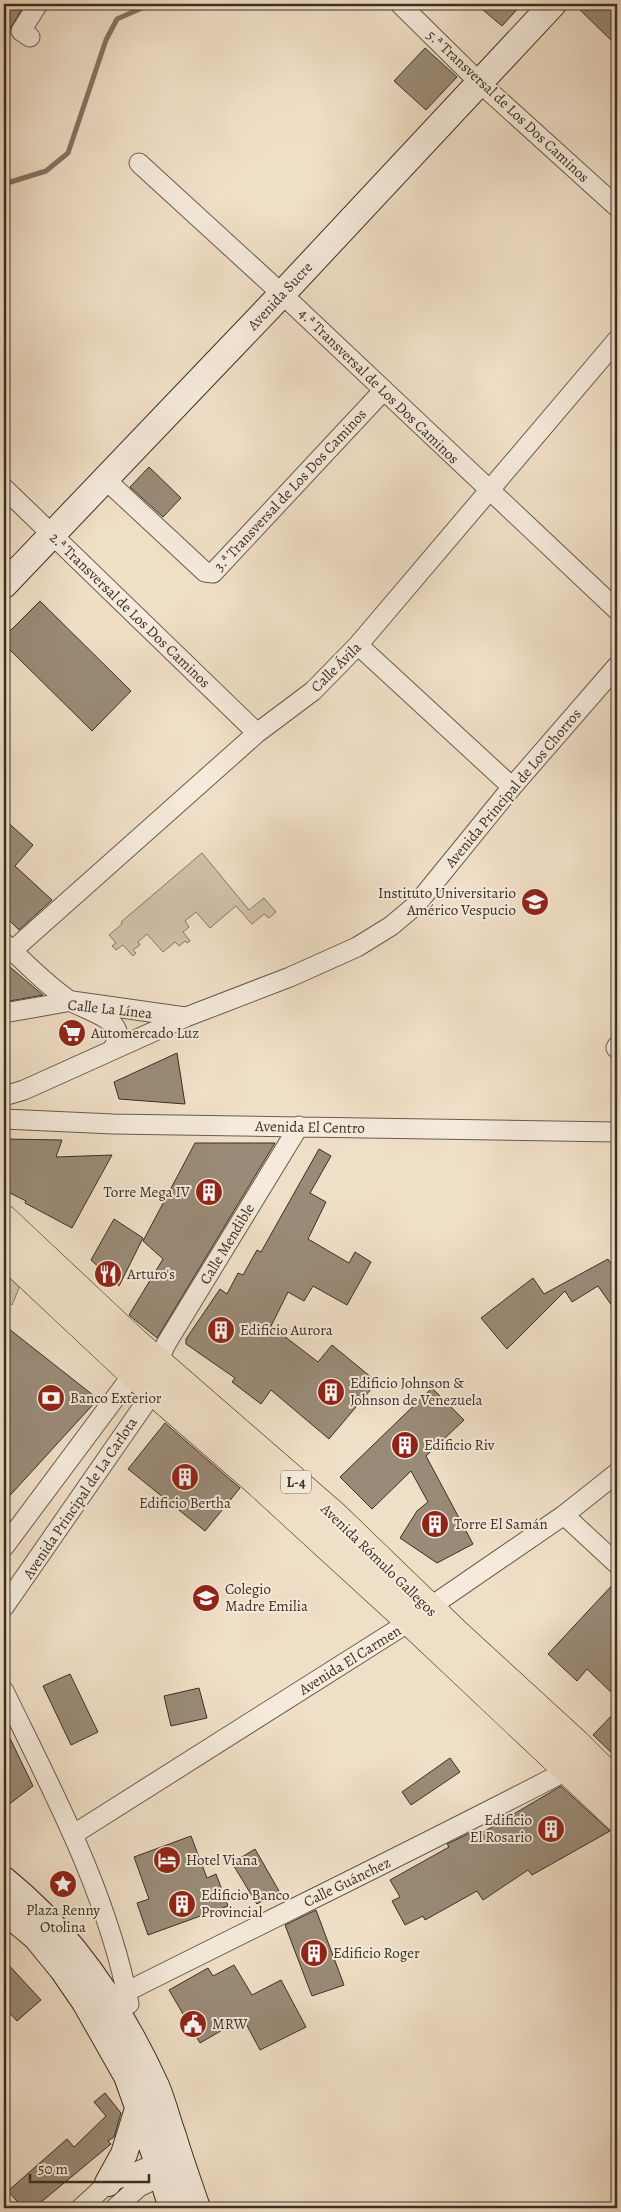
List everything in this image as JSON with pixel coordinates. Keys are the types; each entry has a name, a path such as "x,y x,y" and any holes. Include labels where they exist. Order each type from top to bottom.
{"main road":[{"name":"Avenida Sucre","path":"4,585 282,294 553,4"},
{"name":"Avenida Rómulo Gallegos","path":"4,1219 158,1362 334,1515 420,1614 568,1770 617,1817"},
{"name":"Avenida Rómulo Gallegos","path":"4,1253 143,1383 255,1480 420,1614 617,1784"},
{"path":"4,1880 26,1898 59,1931 88,1968 116,2010 156,2087 172,2208"},
{"path":"4,1910 36,1937 85,2002 127,2076 167,2168 197,2208"},
{"path":"108,2183 124,2154 139,2106"}],"street":[{"path":"30,37 21,31 38,4"},
{"name":"5.ª Transversal de Los Dos Caminos","path":"400,4 479,82 617,207"},
{"name":"4.ª Transversal de Los Dos Caminos","path":"139,163 282,294 617,610"},
{"name":"Calle Ávila","path":"8,947 257,733 313,691 358,645 617,340"},
{"name":"3.ª Transversal de Los Dos Caminos","path":"106,480 205,572 214,573 383,391"},
{"name":"2.ª Transversal de Los Dos Caminos","path":"4,488 257,733"},
{"path":"358,645 512,787"},
{"name":"Avenida Principal de Los Chorros","path":"4,1096 24,1090 186,1017 298,973 357,946 391,926 416,905 512,787 617,666"},
{"path":"8,947 72,1002 105,1018 112,1024 117,1031 117,1038 112,1050"},
{"name":"Calle La Línea","path":"4,1013 72,1002 128,1011 186,1017"},
{"path":"24,1090 14,1100 11,1108 16,1114 25,1119"},
{"name":"Avenida El Centro","path":"4,1119 113,1124 617,1132"},
{"name":"Calle Mendible","path":"158,1362 166,1344 298,1126"},
{"name":"Avenida Principal de La Carlota","path":"4,1607 143,1383 158,1362"},
{"name":"Avenida Principal de La Carlota","path":"4,1547 143,1383"},
{"name":"Avenida El Carmen","path":"74,1834 420,1614 564,1515 617,1473"},
{"path":"564,1515 617,1564"},
{"path":"4,1691 74,1834 102,1905 126,1992 138,2052"},
{"name":"Calle Guánchez","path":"126,1992 342,1883 426,1844 568,1770"},
{"path":"81,2208 108,2183 167,2168"},
{"path":"115,2208 139,2187 167,2168"}],"shaded area":[{"path":"202,853 249,910 264,898 276,912 269,918 264,914 252,924 236,906 210,928 196,912 185,921 189,927 183,932 190,941 187,943 185,941 179,946 175,942 163,952 147,934 138,942 140,945 133,950 136,953 133,956 123,945 116,950 112,946 116,943 109,935 122,924 121,922"},
{"path":"4,1268 21,1283 12,1305 4,1298"}],"building":[{"path":"4,4 25,4 10,29 4,25"},
{"path":"476,4 522,4 502,26"},
{"path":"574,4 617,4 617,46"},
{"path":"425,48 457,77 426,110 394,81"},
{"path":"149,467 181,498 163,517 130,487"},
{"path":"40,601 131,691 92,731 4,644 4,637"},
{"path":"4,819 33,845 15,866 52,900 19,930 4,915"},
{"path":"4,962 43,995 4,1002"},
{"path":"177,1053 185,1104 119,1099 114,1082"},
{"path":"4,1139 62,1140 56,1157 112,1155 72,1228 4,1190"},
{"name":"Torre Mega IV","path":"195,1143 275,1143 157,1338 129,1315 163,1259 143,1241"},
{"path":"319,1149 331,1156 310,1193 326,1202 308,1239 349,1263 355,1252 371,1262 347,1305 313,1286 304,1301 288,1292 271,1326 318,1362 332,1345 377,1382 329,1439 271,1390 261,1404 232,1382 235,1378 186,1344 186,1339 220,1289 227,1294 238,1273 243,1275 257,1250 261,1252"},
{"path":"114,1219 143,1238 119,1286 91,1260"},
{"path":"608,1259 617,1273 617,1313 598,1286 572,1302 565,1291 507,1349 481,1318 533,1278 544,1294"},
{"path":"4,1325 98,1399 4,1502"},
{"name":"Edificio Riv","path":"432,1388 464,1420 426,1456 473,1544 437,1563 400,1538 417,1511 428,1502 411,1471 372,1509 340,1477"},
{"name":"Edificio Bertha","path":"165,1423 240,1488 205,1531 128,1469"},
{"path":"617,1580 617,1698 587,1669 577,1681 548,1654"},
{"path":"70,1674 98,1732 71,1745 43,1686"},
{"path":"199,1688 207,1718 171,1726 164,1696"},
{"path":"617,1710 617,1758 593,1735"},
{"path":"4,1726 33,1786 4,1808"},
{"path":"450,1758 460,1772 411,1805 402,1792"},
{"path":"561,1786 610,1831 532,1875 528,1870 483,1900 477,1891 425,1920 423,1916 405,1925 392,1901 400,1897 390,1880 449,1847 447,1844 470,1833 475,1837"},
{"path":"191,1836 207,1878 216,1874 228,1906 148,1935 137,1903 149,1899 134,1857"},
{"path":"255,1849 279,1891 257,1904 232,1863"},
{"name":"Edificio Roger","path":"316,1910 344,1985 312,1996 285,1925"},
{"path":"4,1960 41,2000 17,2021 4,2007"},
{"path":"234,1965 252,1995 281,1980 306,2027 260,2050 243,2018 200,2043 169,1990 208,1968 213,1976"},
{"path":"105,2093 121,2113 114,2137 108,2141 111,2144 34,2208 23,2208 8,2191 67,2139 74,2147 106,2116 94,2102"}],"waterway":[{"path":"4,184 46,171 68,153 106,40 117,19 151,4"}],"place":[{"name":"Instituto Universitario Américo Vespucio","path":"535,902"},
{"name":"Automercado Luz","path":"72,1033"},
{"name":"Torre Mega IV","path":"209,1192"},
{"name":"Arturo's","path":"108,1274"},
{"name":"Edificio Aurora","path":"221,1330"},
{"name":"Edificio Johnson & Johnson de Venezuela","path":"331,1392"},
{"name":"Banco Exterior","path":"51,1398"},
{"name":"Edificio Riv","path":"405,1445"},
{"name":"Edificio Bertha","path":"185,1477"},
{"name":"Torre El Samán","path":"435,1524"},
{"name":"Colegio Madre Emilia","path":"206,1598"},
{"name":"Edificio El Rosario","path":"551,1829"},
{"name":"Hotel Viana","path":"167,1860"},
{"name":"Plaza Renny Otolina","path":"63,1884"},
{"name":"Edificio Banco Provincial","path":"182,1904"},
{"name":"Edificio Roger","path":"314,1953"},
{"name":"MRW","path":"193,2024"}]}
